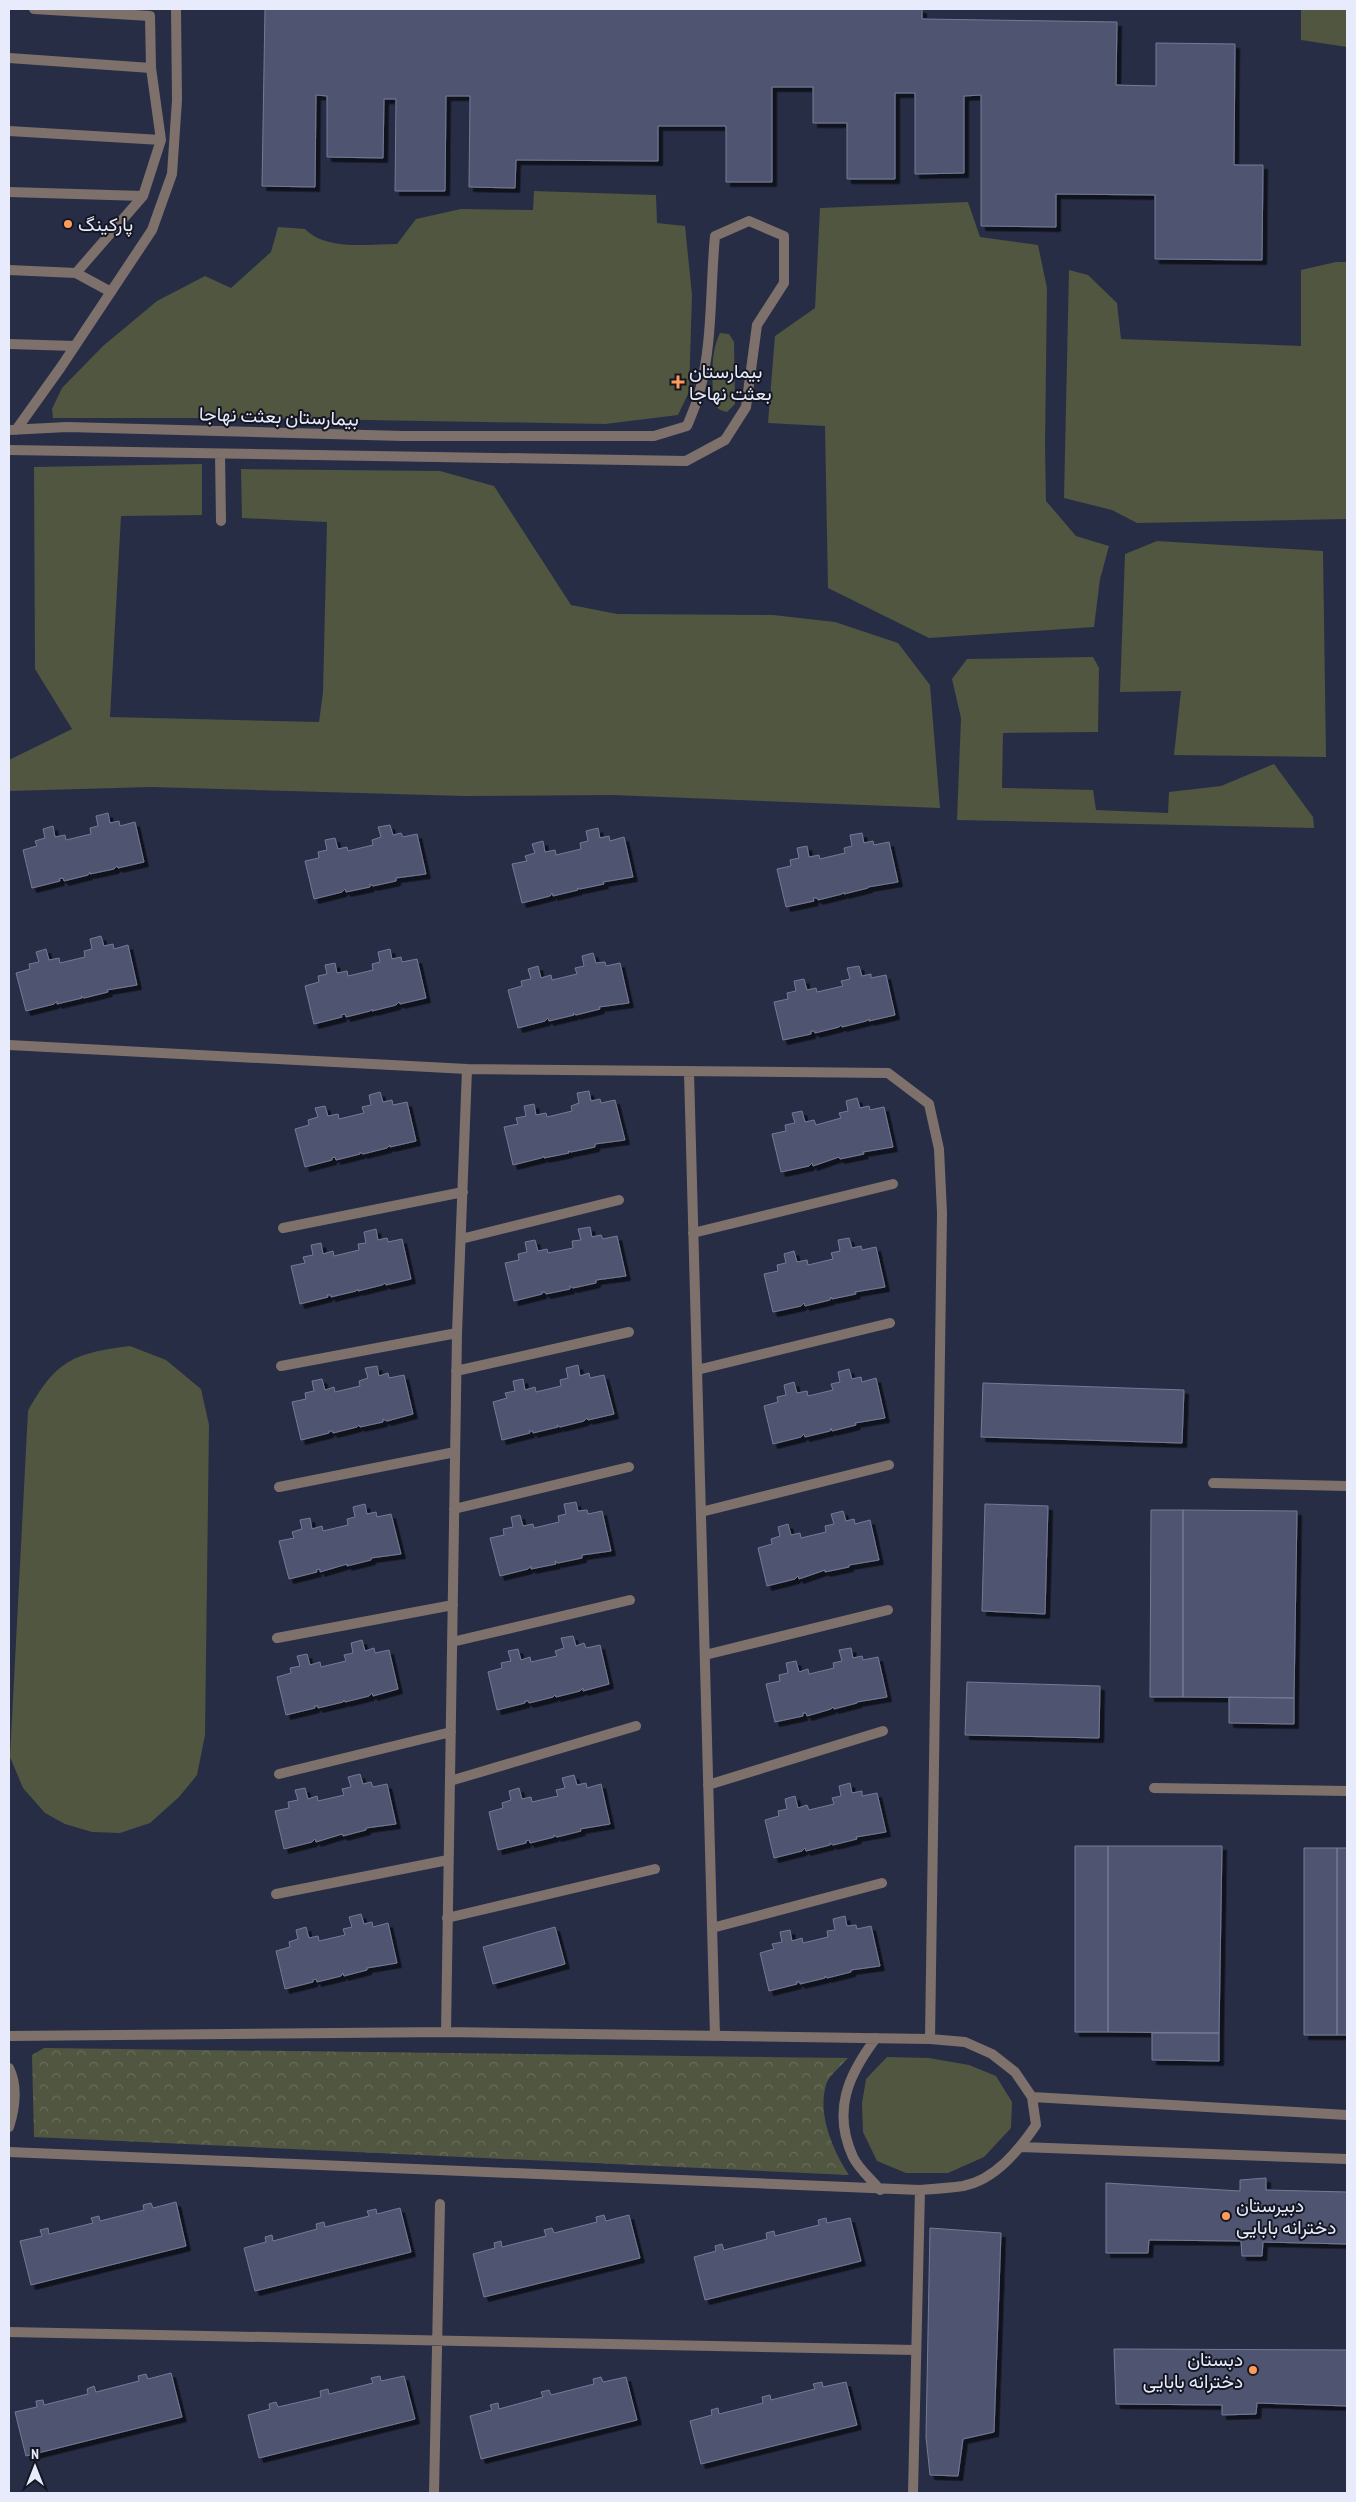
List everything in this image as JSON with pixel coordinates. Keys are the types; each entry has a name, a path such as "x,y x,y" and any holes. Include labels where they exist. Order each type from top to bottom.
{"street":[{"path":"34,9 150,13 151,68 161,140 143,196 76,273"},
{"path":"12,430 75,346 152,230 172,174 177,100 176,9"},
{"path":"9,58 151,68"},
{"path":"9,131 161,140"},
{"path":"9,192 143,196"},
{"name":"بیمارستان بعثت نهاجا","path":"9,450 686,462 725,440 746,407 757,325 784,283 784,236 749,221 715,236 710,287 710,330 699,394 687,426 654,436 403,436 67,427 12,430"},
{"path":"9,270 76,273 111,292"},
{"path":"9,344 75,346"},
{"path":"220,454 221,521"},
{"path":"9,1045 468,1069 888,1073 929,1104 939,1150 942,1213 930,2039"},
{"path":"446,2032 456,1371 468,1069"},
{"path":"689,1072 715,2036"},
{"path":"693,1233 893,1184"},
{"path":"283,1228 462,1192"},
{"path":"461,1239 618,1200"},
{"path":"697,1370 890,1323"},
{"path":"456,1371 629,1332"},
{"path":"281,1366 457,1333"},
{"path":"280,1487 455,1452"},
{"path":"701,1512 890,1465"},
{"path":"454,1509 629,1467"},
{"path":"1213,1483 1347,1486"},
{"path":"452,1642 630,1600"},
{"path":"277,1638 453,1605"},
{"path":"705,1654 888,1610"},
{"path":"450,1781 636,1726"},
{"path":"708,1785 883,1731"},
{"path":"279,1774 451,1732"},
{"path":"1154,1788 1347,1791"},
{"path":"276,1894 448,1860"},
{"path":"447,1918 656,1869"},
{"path":"712,1928 882,1883"},
{"path":"9,2036 446,2032 930,2039 965,2042 992,2054 1015,2072 1032,2097 1036,2125 1021,2147 999,2169 965,2186 920,2190 880,2190 9,2152"},
{"path":"876,2038 863,2055 847,2085 844,2106 846,2136 854,2158 880,2190"},
{"path":"9,2068 12,2074 15,2097 9,2127"},
{"path":"1032,2097 1347,2115"},
{"path":"1021,2147 1347,2159"},
{"path":"912,2493 920,2190"},
{"path":"434,2493 440,2204"},
{"path":"9,2332 916,2350"}],"green space":[{"path":"1301,9 1347,9 1347,47 1301,40"},
{"path":"534,191 656,195 657,223 685,226 692,295 689,392 678,415 605,424 253,418 53,418 52,409 62,388 103,346 157,301 205,276 231,288 271,252 278,227 305,229 324,241 348,245 397,244 416,219 461,209 533,210"},
{"path":"968,202 980,237 1038,245 1047,288 1046,501 1076,536 1109,546 1100,579 1094,627 929,638 828,588 825,426 768,423 775,336 815,308 820,208"},
{"path":"1336,262 1347,262 1347,519 1137,523 1112,510 1064,498 1069,270 1088,275 1117,303 1121,339 1301,346 1301,270"},
{"path":"720,333 729,334 734,342 735,404 727,412 720,410 714,404 713,358"},
{"path":"202,464 202,515 121,516 110,717 319,722 323,692 327,522 242,518 241,469 440,471 494,486 571,605 617,614 773,615 835,622 898,643 930,685 940,808 613,795 464,796 151,787 9,791 9,760 72,729 35,669 34,467"},
{"path":"1157,541 1323,551 1326,757 1174,755 1181,691 1120,692 1125,554"},
{"path":"1093,657 1099,668 1098,732 1003,733 1002,788 1093,790 1096,810 1168,813 1169,792 1221,786 1274,764 1313,817 1314,828 957,820 961,718 952,679 967,659"},
{"path":"130,1346 166,1360 201,1389 209,1425 205,1735 197,1775 179,1797 150,1823 120,1833 92,1832 65,1824 45,1813 23,1788 10,1757 28,1411 48,1380 68,1362 94,1352"},
{"path":"44,2048 848,2058 827,2082 824,2106 825,2118 832,2143 849,2175 34,2137 32,2055"},
{"path":"887,2057 929,2058 969,2065 996,2076 1012,2102 1011,2128 984,2157 948,2173 906,2173 877,2161 863,2132 862,2103 866,2079"}],"building":[{"path":"265,9 922,9 922,19 1117,22 1116,85 1156,86 1156,43 1235,44 1234,165 1263,165 1262,260 1155,259 1155,195 1056,194 1056,227 981,226 981,95 964,96 964,173 915,174 915,93 895,93 895,179 847,179 847,123 813,123 813,87 772,87 772,182 726,182 726,126 658,126 658,161 516,160 515,188 469,187 470,96 446,96 445,191 395,191 396,99 384,99 383,158 327,157 327,96 316,95 315,187 262,186"},
{"path":"108,813 110,823 119,821 120,826 135,822 144,862 118,868 117,866 114,869 90,874 90,872 88,875 64,881 63,878 59,879 60,881 32,888 23,850 37,846 35,841 45,838 43,829 53,826 55,837 65,835 66,840 91,834 90,828 98,826 96,816"},
{"path":"390,825 393,835 401,833 403,837 417,834 426,874 396,878 396,881 373,886 370,884 370,887 346,892 345,889 342,892 314,899 305,861 319,858 318,852 327,850 325,840 335,838 338,849 347,847 348,851 373,845 372,840 381,837 378,827"},
{"path":"598,828 600,838 609,836 610,841 624,837 633,877 603,882 604,884 580,889 577,888 578,890 553,896 552,893 550,896 522,903 512,864 527,861 525,856 535,853 532,844 543,841 545,852 555,850 556,855 581,849 580,843 588,841 586,831"},
{"path":"862,833 864,843 873,841 874,845 889,842 898,882 868,887 844,894 844,892 818,900 813,898 814,901 786,907 777,869 791,866 790,860 799,858 797,848 807,846 809,857 819,855 820,859 845,853 844,848 852,846 850,835"},
{"path":"101,936 104,946 113,944 114,949 128,945 137,985 107,990 108,992 84,998 81,996 82,998 57,1004 57,1001 54,1004 26,1011 16,973 30,969 29,964 39,962 36,952 46,949 49,960 59,958 60,963 85,957 84,951 92,949 90,939"},
{"path":"390,949 392,959 401,957 402,962 417,959 426,998 400,1004 399,1002 396,1005 372,1011 372,1009 346,1017 345,1014 341,1015 342,1017 314,1024 305,986 319,982 318,976 327,974 325,965 335,963 337,973 347,971 348,976 373,970 372,964 380,962 378,952"},
{"path":"593,953 596,963 605,962 606,966 620,963 629,1003 599,1007 600,1009 576,1015 573,1013 574,1015 549,1021 548,1018 545,1021 518,1028 508,990 522,986 521,981 531,979 528,969 538,966 541,978 551,975 552,980 577,974 575,968 584,966 582,956"},
{"path":"859,966 862,976 871,974 871,978 886,975 895,1015 869,1021 869,1019 842,1027 841,1025 815,1033 811,1031 811,1034 783,1040 774,1002 788,999 787,993 796,991 794,981 804,979 807,990 816,988 817,992 843,986 841,981 850,979 847,968"},
{"path":"589,1091 591,1101 600,1099 601,1103 615,1100 625,1140 595,1144 595,1147 568,1151 569,1153 544,1158 544,1156 513,1165 504,1127 518,1124 516,1118 526,1116 524,1106 534,1104 536,1115 546,1113 547,1117 572,1111 571,1106 579,1103 577,1093"},
{"path":"380,1092 383,1102 392,1100 393,1105 407,1102 416,1141 390,1147 390,1145 387,1148 363,1154 360,1152 360,1154 336,1160 335,1157 332,1160 305,1167 295,1129 309,1125 308,1120 318,1117 315,1108 325,1106 328,1116 338,1114 339,1119 364,1113 362,1107 371,1105 369,1095"},
{"path":"857,1098 860,1108 869,1106 870,1110 884,1107 893,1147 863,1152 864,1154 840,1159 839,1157 813,1166 812,1163 809,1166 781,1172 772,1134 786,1131 785,1125 795,1123 792,1113 802,1111 805,1122 814,1120 816,1125 841,1118 839,1113 848,1111 846,1101"},
{"path":"590,1227 592,1237 601,1235 603,1239 617,1236 626,1276 596,1280 596,1283 573,1288 570,1286 570,1289 546,1294 542,1292 542,1294 514,1301 505,1263 519,1260 518,1254 527,1252 525,1242 535,1240 538,1251 547,1249 548,1253 573,1248 572,1241 581,1240 578,1229"},
{"path":"376,1229 378,1240 387,1238 388,1242 402,1239 411,1279 386,1285 385,1283 358,1291 358,1289 331,1297 331,1295 327,1295 328,1297 300,1304 291,1266 305,1263 303,1257 313,1255 311,1245 321,1243 323,1254 333,1251 334,1256 359,1250 358,1244 366,1243 364,1232"},
{"path":"849,1238 852,1248 861,1246 862,1250 876,1247 885,1287 855,1292 856,1294 832,1299 831,1297 830,1300 805,1306 804,1303 801,1306 773,1312 764,1274 778,1271 777,1265 786,1263 784,1254 794,1251 797,1262 807,1260 808,1265 833,1259 831,1253 840,1251 838,1240"},
{"path":"578,1365 580,1376 589,1373 590,1378 604,1375 614,1414 588,1420 587,1418 584,1421 560,1427 557,1425 558,1427 533,1433 533,1431 529,1431 530,1433 502,1440 493,1402 507,1398 505,1393 515,1391 513,1381 523,1379 525,1390 535,1387 536,1392 561,1386 560,1380 568,1378 566,1368"},
{"path":"377,1366 379,1376 388,1373 389,1378 404,1375 413,1414 387,1421 383,1419 383,1422 360,1427 359,1425 333,1433 329,1431 329,1433 301,1440 292,1402 306,1399 305,1393 314,1391 312,1381 322,1379 325,1390 334,1387 335,1392 360,1386 359,1381 368,1378 365,1368"},
{"path":"849,1369 852,1379 861,1377 862,1382 876,1378 885,1418 855,1423 856,1425 832,1431 831,1428 830,1431 805,1437 804,1434 801,1437 773,1444 764,1406 778,1402 777,1397 786,1395 784,1385 794,1382 797,1393 807,1391 808,1396 833,1390 831,1384 840,1382 838,1372"},
{"path":"983,1383 1184,1390 1182,1443 981,1437"},
{"path":"576,1502 578,1511 587,1510 588,1514 602,1511 611,1551 582,1555 582,1558 558,1563 555,1561 556,1564 531,1569 531,1566 528,1569 500,1576 490,1538 504,1535 503,1529 513,1527 511,1517 520,1515 523,1526 533,1524 534,1528 559,1522 558,1516 566,1514 564,1504"},
{"path":"365,1504 367,1514 376,1512 377,1517 391,1514 401,1554 371,1558 371,1560 347,1566 347,1564 320,1572 320,1569 316,1570 317,1572 289,1579 279,1541 294,1538 292,1532 302,1529 300,1520 310,1518 312,1529 322,1526 323,1531 348,1525 347,1519 355,1517 353,1507"},
{"path":"985,1504 1048,1506 1045,1614 982,1611"},
{"path":"1151,1510 1183,1510 1183,1697 1150,1697"},
{"path":"1183,1510 1297,1511 1294,1698 1183,1697"},
{"path":"843,1511 846,1521 854,1519 855,1524 870,1520 879,1560 849,1565 849,1567 825,1572 825,1570 799,1579 798,1576 795,1579 767,1586 758,1548 772,1544 771,1539 780,1536 778,1527 788,1524 791,1535 800,1533 801,1538 826,1532 825,1526 834,1524 831,1514"},
{"path":"573,1636 576,1646 584,1643 586,1648 600,1645 609,1684 583,1691 583,1688 580,1691 556,1697 555,1695 529,1703 525,1701 525,1703 497,1710 488,1672 502,1668 501,1663 511,1661 508,1651 518,1649 521,1660 530,1657 531,1662 557,1656 555,1651 564,1648 561,1638"},
{"path":"362,1640 365,1651 374,1648 375,1653 389,1650 398,1689 373,1696 372,1693 369,1696 345,1702 344,1700 343,1702 318,1708 318,1706 314,1706 315,1708 286,1715 277,1677 291,1673 290,1668 300,1666 297,1656 307,1654 310,1665 320,1662 321,1667 346,1661 344,1655 353,1653 351,1643"},
{"path":"851,1648 853,1658 862,1656 863,1660 878,1657 887,1697 857,1702 834,1709 833,1707 807,1716 806,1713 803,1713 803,1716 775,1722 766,1684 780,1681 779,1675 788,1673 786,1663 796,1661 799,1672 808,1669 809,1674 834,1668 833,1663 842,1661 839,1650"},
{"path":"967,1682 1100,1686 1099,1738 965,1735"},
{"path":"1229,1697 1294,1698 1294,1724 1229,1723"},
{"path":"360,1774 363,1784 371,1782 373,1787 387,1784 396,1824 366,1828 366,1830 343,1836 342,1834 316,1842 315,1839 312,1842 284,1849 275,1811 289,1808 288,1802 298,1800 295,1790 305,1788 308,1799 317,1796 318,1801 344,1795 342,1789 351,1787 348,1777"},
{"path":"574,1775 577,1785 586,1783 587,1788 601,1784 610,1824 580,1829 581,1831 557,1837 554,1835 554,1837 530,1843 529,1840 526,1843 498,1850 489,1812 503,1808 502,1803 511,1800 509,1791 519,1788 522,1799 531,1797 532,1802 558,1796 556,1790 565,1788 562,1778"},
{"path":"850,1783 852,1793 862,1791 862,1796 877,1793 886,1832 856,1837 857,1839 833,1845 830,1843 830,1845 806,1851 805,1848 802,1851 774,1858 765,1820 779,1816 778,1811 787,1809 785,1799 795,1796 798,1808 807,1805 809,1810 834,1804 832,1798 841,1796 839,1786"},
{"path":"1075,1846 1108,1846 1108,2032 1075,2032"},
{"path":"1108,1846 1222,1846 1219,2033 1108,2032"},
{"path":"1304,1848 1337,1848 1337,2035 1304,2035"},
{"path":"1337,1848 1347,1848 1347,2035 1337,2035"},
{"path":"361,1914 364,1924 372,1922 373,1927 388,1923 397,1963 367,1968 367,1970 344,1976 343,1973 341,1976 317,1982 316,1979 313,1982 285,1989 276,1951 290,1947 289,1942 298,1939 296,1930 306,1927 309,1938 318,1936 319,1941 345,1935 343,1929 352,1927 349,1917"},
{"path":"845,1916 847,1926 856,1925 857,1929 871,1926 880,1966 851,1970 851,1972 827,1978 825,1976 825,1978 800,1984 800,1982 796,1982 797,1984 769,1991 760,1953 774,1949 772,1944 782,1942 780,1932 790,1930 792,1941 802,1938 803,1943 828,1937 827,1931 835,1930 833,1919"},
{"path":"555,1927 565,1964 493,1984 483,1947"},
{"path":"1152,2033 1219,2033 1219,2061 1152,2060"},
{"name":"دبیرستان دخترانه بابایی","path":"1266,2178 1266,2190 1347,2192 1347,2244 1263,2242 1262,2256 1242,2256 1241,2241 1149,2240 1148,2253 1106,2253 1106,2183 1240,2191 1240,2180"},
{"path":"176,2202 186,2246 31,2285 20,2241 42,2236 40,2230 48,2228 49,2234 93,2223 91,2218 99,2216 100,2221 144,2210 143,2205 151,2203 153,2208"},
{"path":"400,2208 411,2252 255,2291 244,2248 266,2242 265,2237 272,2235 273,2241 317,2229 316,2224 324,2222 325,2227 369,2216 367,2211 376,2209 377,2214"},
{"path":"604,2215 606,2221 629,2215 640,2258 484,2297 473,2254 495,2248 494,2243 501,2241 502,2247 546,2236 544,2230 552,2228 554,2233 597,2222 596,2217"},
{"path":"826,2218 827,2223 850,2218 861,2261 705,2300 694,2257 716,2251 715,2246 722,2244 724,2250 767,2239 766,2233 774,2231 775,2236 819,2225 818,2220"},
{"path":"930,2228 1001,2233 994,2432 963,2439 958,2476 930,2475 926,2437"},
{"path":"1114,2349 1347,2350 1347,2406 1257,2403 1256,2414 1222,2415 1222,2405 1116,2404"},
{"path":"171,2373 182,2417 26,2456 15,2412 37,2407 36,2401 43,2400 44,2405 88,2394 87,2389 94,2386 96,2392 139,2381 138,2376 146,2374 148,2379"},
{"path":"380,2376 381,2381 404,2376 415,2419 259,2458 248,2415 270,2409 269,2404 276,2402 278,2407 321,2397 320,2391 328,2389 329,2394 373,2383 371,2378"},
{"path":"601,2377 603,2382 626,2377 637,2420 481,2459 470,2416 492,2410 490,2405 498,2403 499,2409 543,2397 541,2392 549,2390 551,2395 594,2384 593,2379"},
{"path":"822,2382 823,2387 846,2382 857,2425 701,2464 690,2421 712,2415 711,2410 718,2408 719,2414 763,2403 762,2397 770,2395 771,2400 815,2389 813,2384"}],"place":[{"name":"پارکینگ","path":"68,224"},
{"name":"بیمارستان بعثت نهاجا","path":"678,382"},
{"name":"دبیرستان دخترانه بابایی","path":"1226,2216"},
{"name":"دبستان دخترانه بابایی","path":"1253,2370"}]}
